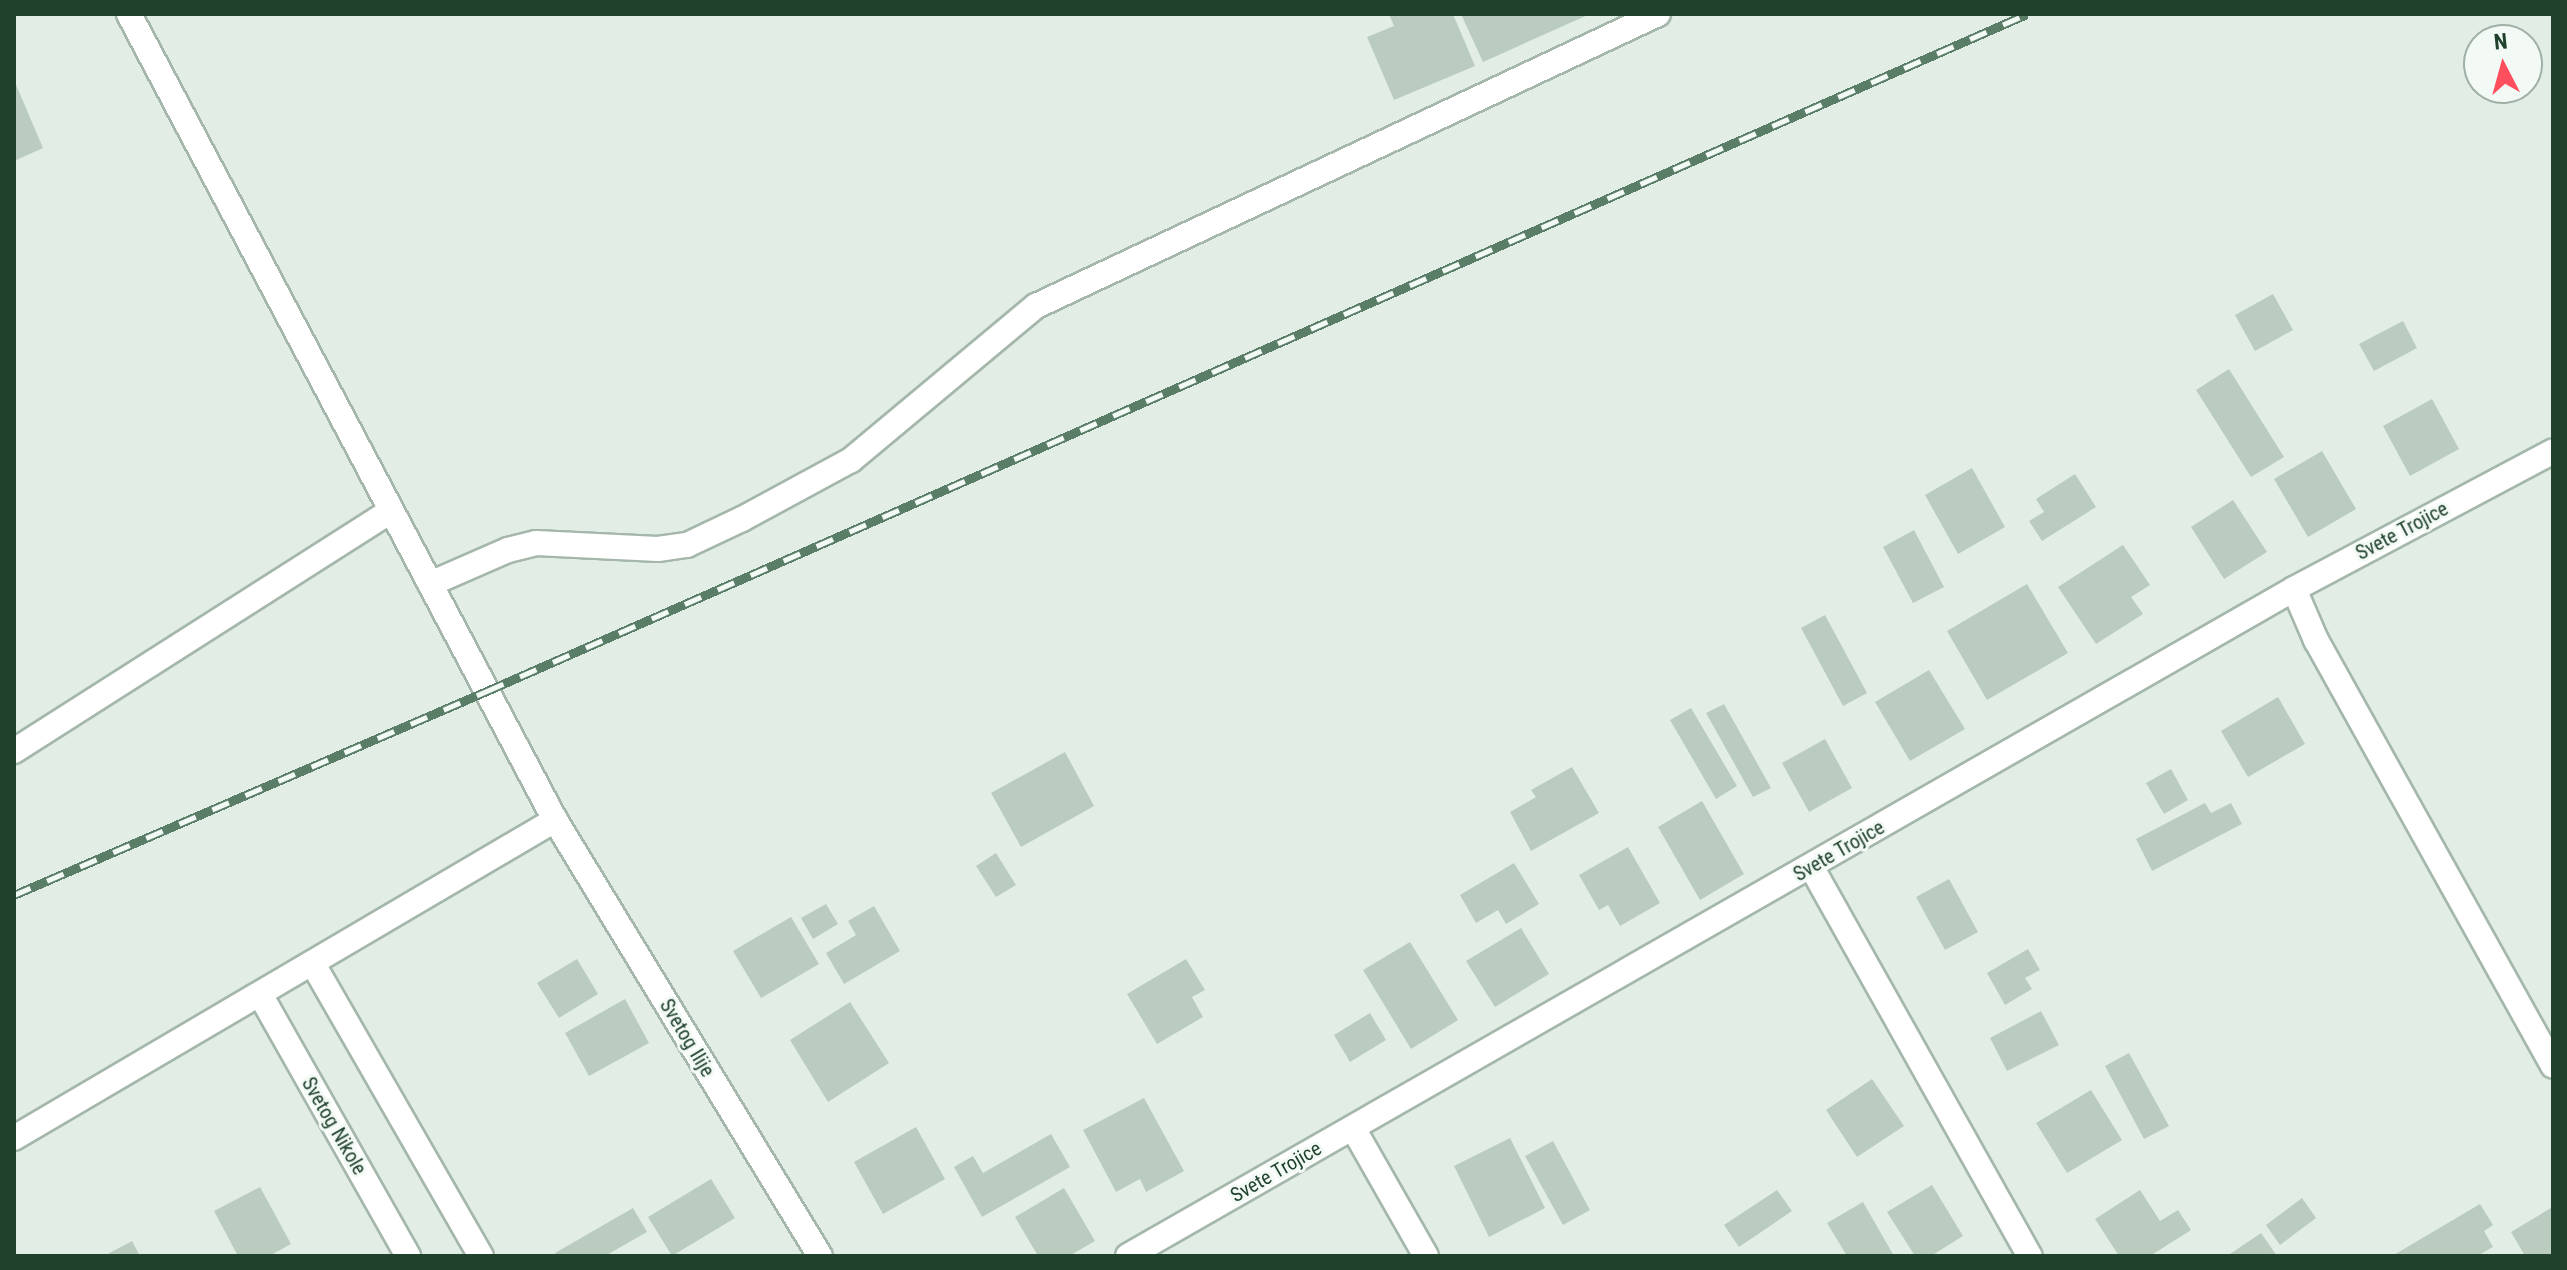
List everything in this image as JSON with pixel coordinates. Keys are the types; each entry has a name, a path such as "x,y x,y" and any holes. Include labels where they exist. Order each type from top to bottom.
{"street":[{"name":"Svetog Ilije","path":"129,14 555,820 820,1256"},
{"path":"430,584 508,550 536,543 658,549 687,545 851,460 1036,306 1658,14"},
{"name":"Svete Trojice","path":"1128,1256 1812,868 2294,589 2553,451"},
{"path":"14,751 391,511"},
{"path":"2294,589 2316,640 2553,1065"},
{"path":"14,1138 261,996 555,820"},
{"path":"1812,868 2030,1256"},
{"path":"313,964 481,1256"},
{"name":"Svetog Nikole","path":"261,996 408,1256"},
{"path":"1353,1128 1426,1256"}],"building":[{"path":"1389,14 1453,14 1475,66 1394,100 1367,37 1394,26"},
{"path":"1461,14 1590,14 1483,62"},
{"path":"14,80 43,148 14,161"},
{"path":"2273,294 2293,330 2255,351 2235,315"},
{"path":"2403,321 2417,348 2374,371 2359,344"},
{"path":"2229,369 2284,457 2251,477 2196,390"},
{"path":"2432,399 2459,449 2410,476 2383,426"},
{"path":"2322,451 2356,509 2308,537 2274,479"},
{"path":"1972,468 2005,527 1958,554 1925,495"},
{"path":"2075,474 2096,507 2042,541 2029,521 2044,512 2036,499"},
{"path":"2233,500 2267,552 2224,579 2191,527"},
{"path":"1914,530 1944,587 1913,603 1883,547"},
{"path":"2123,545 2150,585 2131,597 2143,614 2096,644 2058,587"},
{"path":"2027,584 2068,653 1987,700 1947,631"},
{"path":"1825,615 1867,693 1843,706 1801,628"},
{"path":"1929,670 1965,729 1910,761 1875,702"},
{"path":"2278,697 2305,744 2248,777 2221,731"},
{"path":"1724,704 1771,788 1753,797 1706,713"},
{"path":"1691,708 1737,786 1716,799 1670,720"},
{"path":"1825,739 1852,788 1809,812 1782,763"},
{"path":"1065,752 1094,806 1021,847 991,793"},
{"path":"1572,767 1599,813 1531,851 1510,812 1536,797 1531,790"},
{"path":"2171,769 2188,800 2164,814 2146,783"},
{"path":"1702,801 1744,874 1700,900 1658,827"},
{"path":"2205,803 2211,813 2231,803 2242,824 2152,871 2136,839"},
{"path":"1628,847 1660,903 1620,926 1608,905 1599,910 1579,875"},
{"path":"996,853 1016,885 996,897 976,866"},
{"path":"1514,863 1539,904 1506,924 1498,910 1476,923 1460,895"},
{"path":"1949,879 1978,932 1945,950 1916,897"},
{"path":"826,904 838,924 813,939 801,918"},
{"path":"874,906 900,951 844,984 826,953 856,935 848,921"},
{"path":"791,917 819,964 761,998 733,951"},
{"path":"1521,928 1549,974 1495,1007 1466,961"},
{"path":"1410,942 1458,1020 1411,1049 1363,970"},
{"path":"2028,949 2040,970 2025,978 2032,989 2005,1005 1987,973"},
{"path":"577,959 598,994 559,1018 537,983"},
{"path":"1186,959 1205,990 1192,997 1203,1017 1157,1044 1127,994"},
{"path":"625,999 649,1043 589,1076 565,1033"},
{"path":"850,1002 889,1063 828,1102 790,1040"},
{"path":"2041,1011 2059,1045 2007,1071 1990,1038"},
{"path":"1370,1013 1386,1040 1350,1062 1334,1035"},
{"path":"2129,1053 2169,1126 2144,1139 2105,1066"},
{"path":"1872,1079 1904,1126 1857,1157 1826,1110"},
{"path":"2091,1090 2122,1140 2067,1173 2036,1123"},
{"path":"1144,1098 1184,1171 1146,1192 1140,1179 1116,1192 1083,1130"},
{"path":"916,1127 945,1179 883,1214 854,1162"},
{"path":"1051,1134 1070,1167 982,1217 954,1167 973,1156 983,1173"},
{"path":"1510,1138 1545,1208 1489,1237 1454,1166"},
{"path":"1553,1141 1590,1210 1563,1225 1525,1156"},
{"path":"711,1179 735,1218 672,1256 648,1217"},
{"path":"1932,1185 1963,1236 1931,1256 1915,1256 1887,1212"},
{"path":"260,1187 291,1244 269,1256 238,1256 214,1211"},
{"path":"1064,1188 1095,1241 1069,1256 1038,1256 1015,1217"},
{"path":"1777,1190 1792,1211 1739,1247 1724,1225"},
{"path":"2140,1190 2160,1221 2178,1210 2191,1230 2150,1256 2119,1256 2095,1219"},
{"path":"2302,1198 2316,1218 2280,1245 2266,1225"},
{"path":"1863,1202 1894,1256 1847,1256 1827,1223"},
{"path":"2480,1204 2493,1225 2484,1231 2493,1247 2477,1256 2392,1256"},
{"path":"633,1208 647,1232 605,1256 557,1256 555,1253"},
{"path":"2551,1208 2553,1256 2525,1256 2511,1232"},
{"path":"2261,1233 2277,1256 2227,1256"},
{"path":"132,1241 140,1256 104,1256"}],"railway":[{"path":"14,895 487,691 2027,14"}]}
